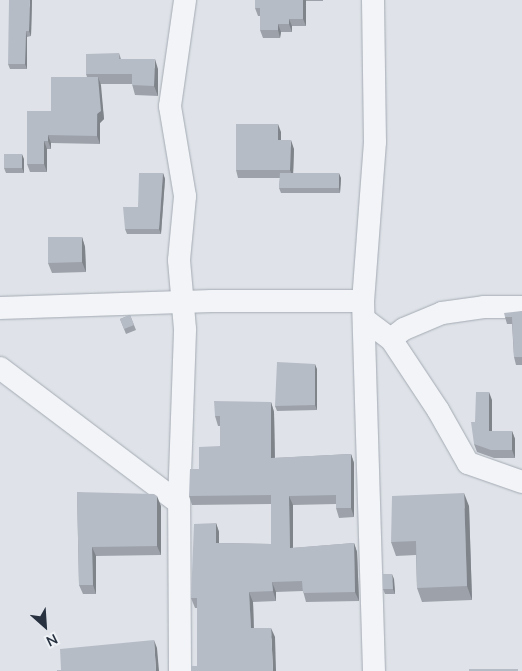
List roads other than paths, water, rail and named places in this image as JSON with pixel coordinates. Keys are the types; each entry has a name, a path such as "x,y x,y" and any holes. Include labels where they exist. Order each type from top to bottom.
{"street":[{"path":"180,671 179,503 186,329 179,260 185,196 170,106 185,0"},
{"path":"373,0 375,142 364,310 374,671"},
{"path":"0,308 183,304 364,310 390,339 438,410 468,462 522,482"},
{"path":"390,339 404,328 442,313 484,307 522,307"},
{"path":"0,368 179,503"}]}
